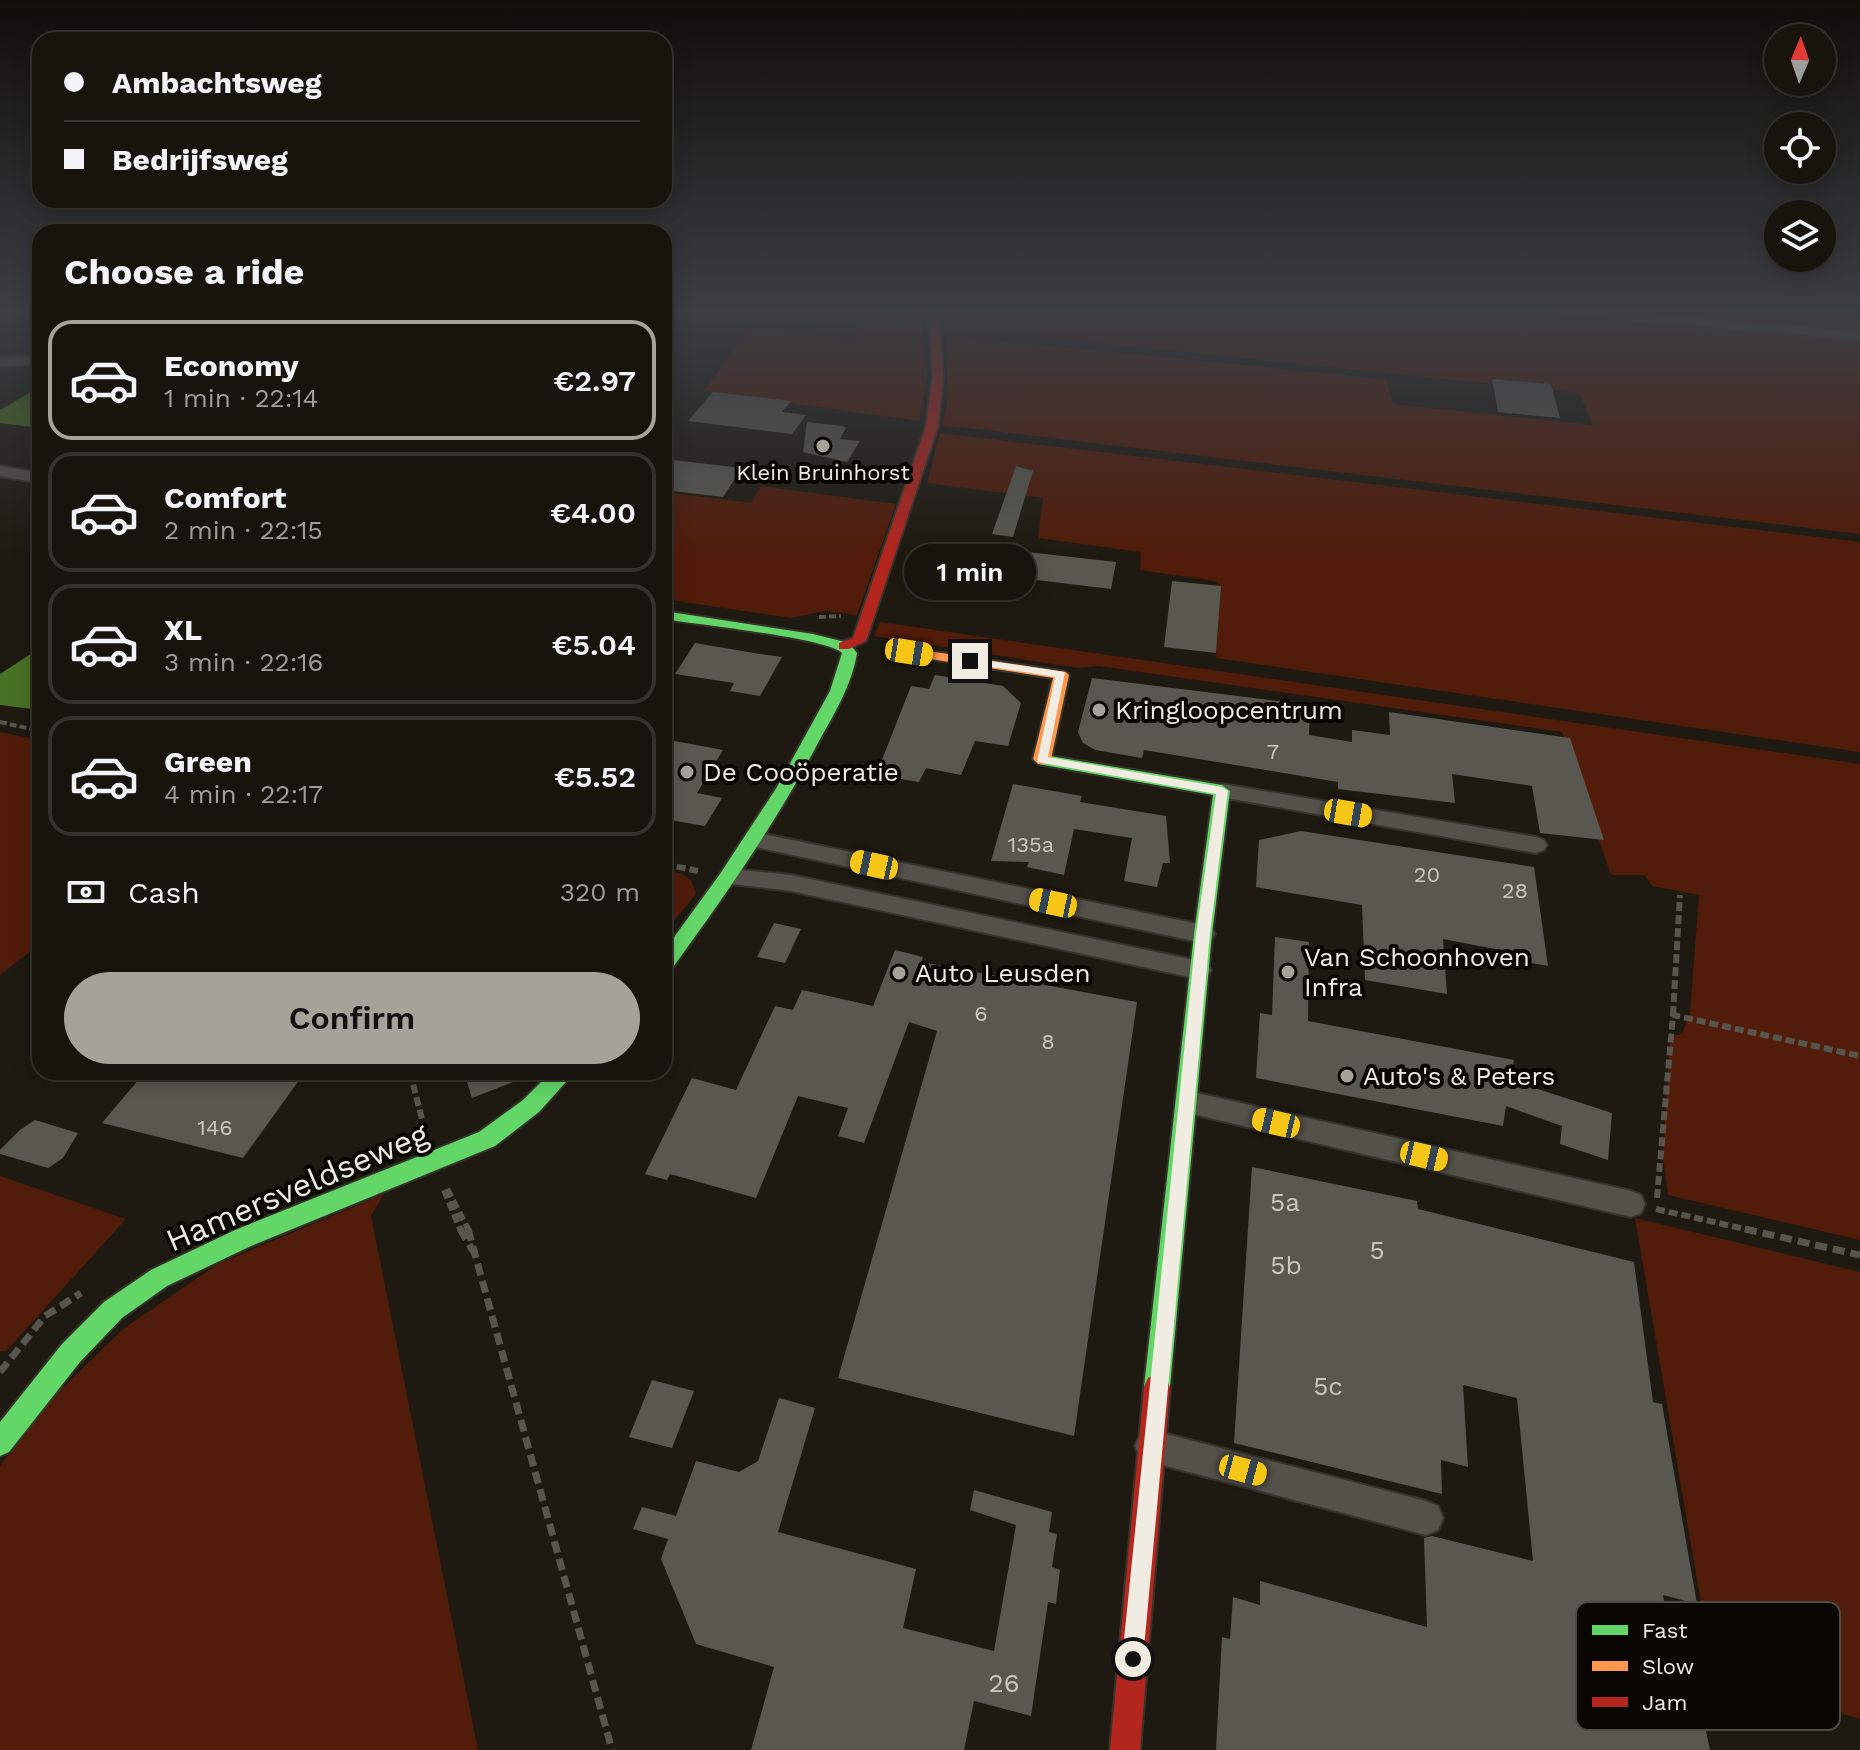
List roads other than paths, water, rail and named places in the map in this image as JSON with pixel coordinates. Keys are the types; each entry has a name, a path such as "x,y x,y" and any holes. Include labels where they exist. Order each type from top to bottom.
{"street":[{"path":"672,616 813,638 844,646 859,641 925,452 935,392"},
{"path":"0,471 32,477"},
{"path":"672,954 731,877 818,735 848,668 850,653 844,646"},
{"path":"909,652 1061,675 1041,759 1536,845"},
{"path":"1125,1750 1151,1446 1199,970 1222,791"},
{"path":"754,840 1203,934"},
{"path":"731,877 791,883 1199,970"},
{"name":"Hamersveldseweg","path":"0,1443 71,1353 113,1310 159,1278 243,1238 433,1163 503,1129 556,1080"},
{"path":"1188,1102 1644,1207"},
{"path":"1151,1446 1426,1518"}],"place":[{"name":"Klein Bruinhorst","path":"823,446"},
{"name":"Kringloopcentrum","path":"1099,710"},
{"name":"De Cooöperatie","path":"687,772"},
{"name":"Van Schoonhoven Infra","path":"1288,972"},
{"name":"Auto Leusden","path":"899,973"},
{"name":"Auto's & Peters","path":"1347,1076"}]}
